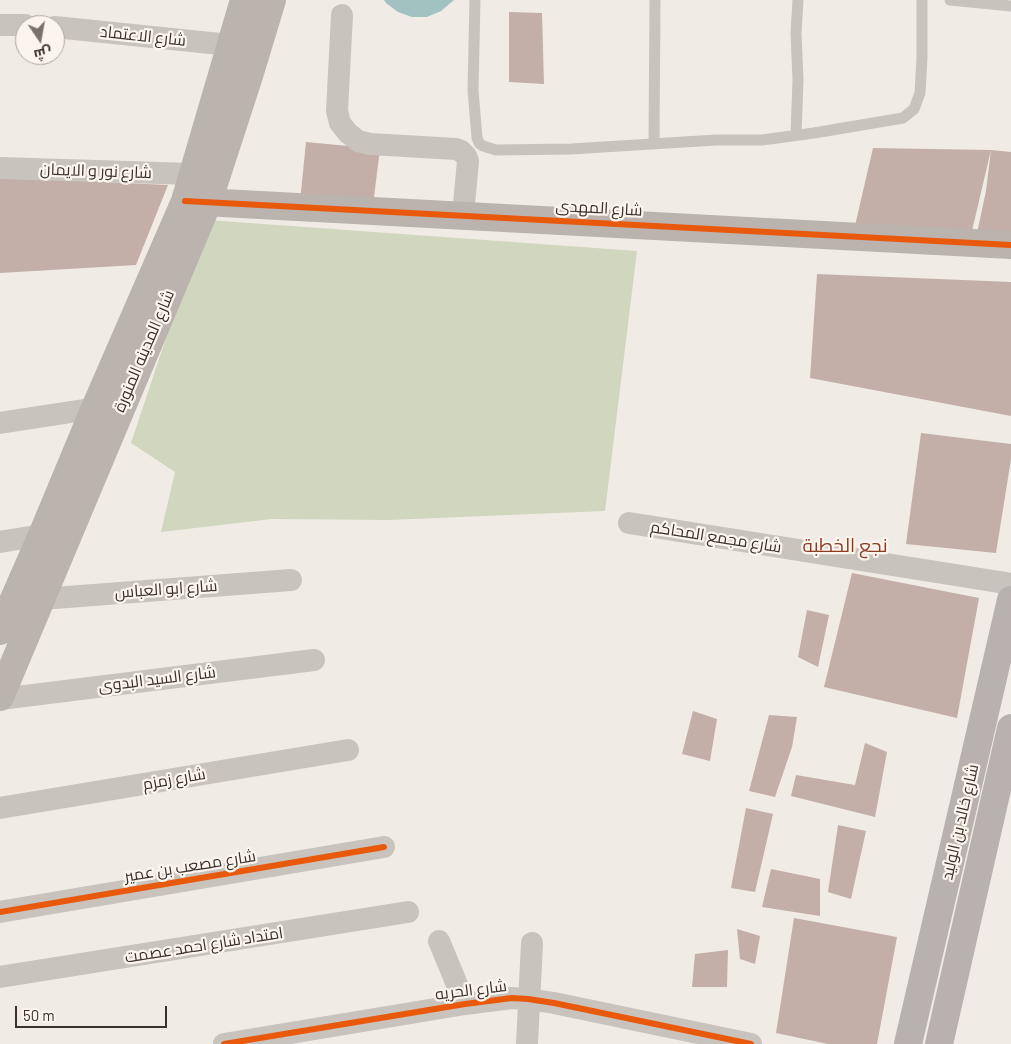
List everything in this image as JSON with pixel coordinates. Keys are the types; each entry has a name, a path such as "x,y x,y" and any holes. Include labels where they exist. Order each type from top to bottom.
{"main road":[{"name":"شارع المدينه المنورة","path":"0,631 95,408 196,201 192,174 244,0"},
{"name":"شارع المدينه المنورة","path":"0,698 9,652 41,598 122,404 196,201 249,76 272,0"},
{"name":"شارع المهدى","path":"196,201 1011,245"},
{"name":"شارع خالد بن الوليد","path":"908,1044 1011,600"},
{"name":"شارع خالد بن الوليد","path":"939,1044 1011,728"}],"street":[{"path":"342,15 337,111 340,123 358,141 370,144 450,148 461,151 468,161 463,215"},
{"path":"0,25 15,25"},
{"name":"شارع الاعتماد","path":"65,28 230,45"},
{"name":"شارع نور و الايمان","path":"0,168 192,174"},
{"path":"0,423 122,404"},
{"name":"شارع مجمع المحاكم","path":"629,523 1011,584"},
{"path":"0,542 42,535"},
{"name":"شارع ابو العباس","path":"41,598 291,580"},
{"name":"شارع السيد البدوى","path":"0,698 314,660"},
{"name":"شارع زمزم","path":"0,808 348,750"},
{"name":"شارع مصعب بن عمير","path":"0,912 384,848"},
{"name":"امتداد شارع احمد عصمت","path":"0,977 408,912"},
{"path":"439,941 465,1004"},
{"path":"526,1044 532,944"},
{"name":"شارع الحريه","path":"224,1044 503,999 528,999 554,1003 751,1044"}],"lane":[{"path":"475,0 473,90 477,138 483,146 496,150 579,148 716,140 762,140 903,118 914,109 920,93 922,0"},
{"path":"654,144 655,0"},
{"path":"796,135 798,80 796,32 798,0"},
{"path":"950,0 1011,6"}],"green space":[{"path":"208,220 637,251 605,511 389,520 272,519 161,532 175,472 131,443"}],"water":[{"path":"384,0 454,0 441,11 427,17 412,17 398,12"}],"building":[{"path":"509,12 542,13 544,84 509,82"},
{"path":"306,142 380,149 373,205 300,202"},
{"path":"873,148 991,150 971,235 854,230"},
{"path":"991,150 1011,152 1011,234 977,233 986,191"},
{"path":"0,177 168,185 136,265 0,273"},
{"path":"817,274 1011,282 1011,416 810,378"},
{"path":"921,433 1011,444 1011,459 996,553 906,544"},
{"path":"852,573 979,598 957,718 824,687"},
{"path":"807,610 829,615 818,667 798,657"},
{"path":"693,711 717,719 710,761 682,754"},
{"path":"769,715 797,717 792,747 775,797 749,791"},
{"path":"865,743 887,752 875,817 791,796 796,775 855,785"},
{"path":"746,808 773,814 755,892 731,888"},
{"path":"838,825 866,831 851,899 828,892"},
{"path":"771,869 820,879 820,916 762,907"},
{"path":"794,918 897,937 877,1044 828,1044 776,1033"},
{"path":"737,929 760,936 755,964 740,959"},
{"path":"728,950 727,987 692,987 695,954"}],"cycle path":[{"path":"185,201 1011,245"},
{"path":"0,912 384,847"},
{"path":"224,1044 512,998 554,1003 751,1044"}],"district":[{"name":"نجع الخطبة","path":"845,546"}]}
